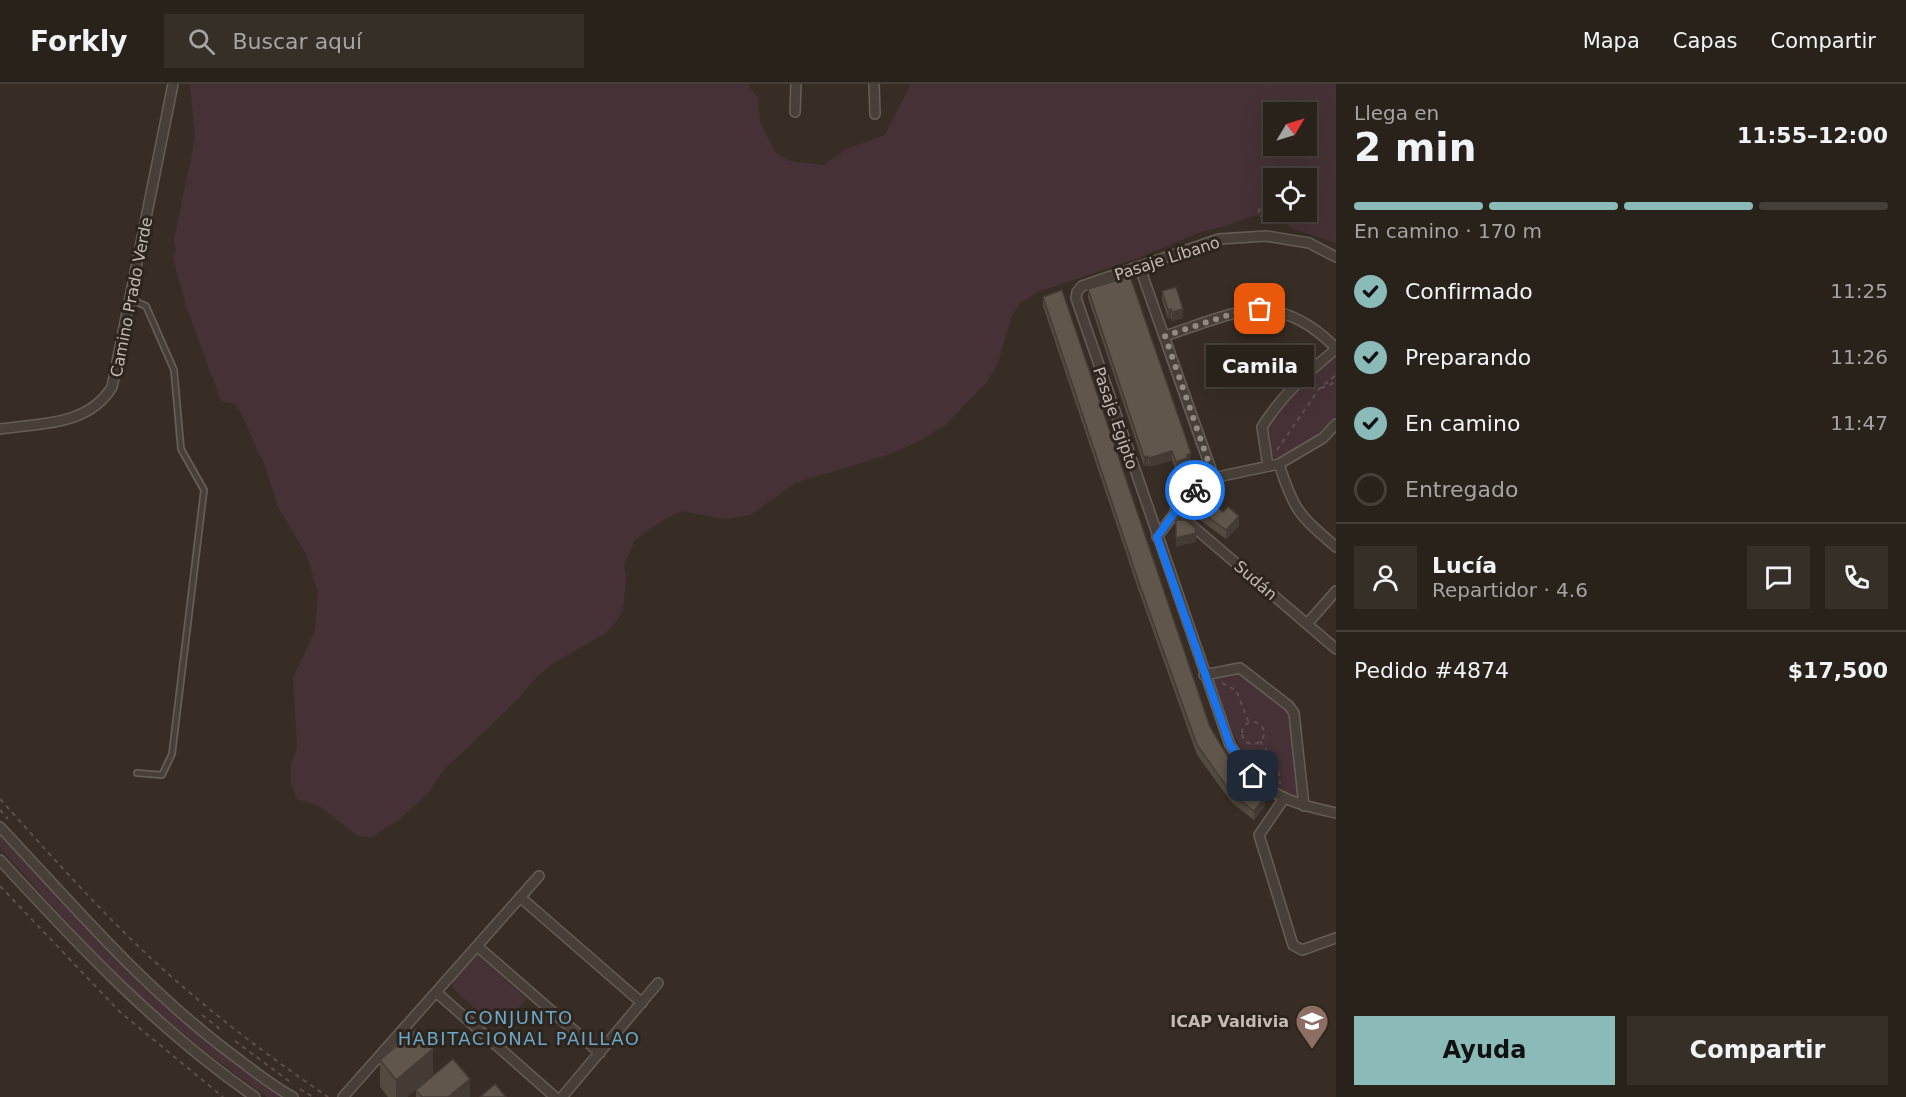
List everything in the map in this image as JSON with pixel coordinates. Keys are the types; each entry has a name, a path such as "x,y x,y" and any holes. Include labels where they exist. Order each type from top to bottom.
{"street":[{"name":"Camino Prado Verde","path":"0,429 70,419 86,413 101,402 116,378 173,84"},
{"path":"795,112 796,84"},
{"path":"874,84 875,114"},
{"name":"Pasaje Líbano","path":"1076,298 1082,286 1219,239 1266,236 1309,243 1336,257"},
{"path":"1140,268 1214,478"},
{"name":"Pasaje Egipto","path":"1076,298 1230,745 1253,776 1283,800"},
{"path":"1165,336 1247,309 1274,310 1294,317 1323,335 1336,349 1299,379 1274,407 1262,427 1268,466"},
{"path":"1157,537 1185,498 1209,479 1279,464 1323,438 1336,424"},
{"path":"1279,464 1291,501 1300,516 1336,547"},
{"name":"Sudán","path":"1175,511 1336,649"},
{"path":"1307,624 1336,591"},
{"path":"1204,675 1240,668 1289,706 1296,719 1304,806"},
{"path":"1336,813 1283,800 1259,835 1293,945 1302,950 1336,938"},
{"path":"0,827 98,936 157,993 220,1046 293,1097"},
{"path":"0,860 132,998 200,1056 255,1097"},
{"path":"343,1097 539,876"},
{"path":"520,897 642,1003"},
{"path":"477,946 600,1053"},
{"path":"562,1097 658,983"},
{"path":"436,992 555,1097"}],"lane":[{"path":"130,299 146,306 174,370 181,449 204,490 172,754 162,775 137,773"}],"path":[{"path":"1263,203 1258,214 1263,218"},
{"path":"1278,448 1319,389 1336,375"},
{"path":"1319,389 1336,382"},
{"path":"1217,683 1225,684 1236,690 1249,723"},
{"path":"1255,722 1262,726 1264,732 1260,741 1253,744 1244,739 1242,732 1249,723 1255,722"},
{"path":"1260,741 1278,767 1283,800"},
{"path":"0,799 96,905 165,972 234,1029 328,1097"},
{"path":"0,810 15,827"},
{"path":"0,886 120,1012 223,1097"},
{"path":"200,1014 222,1032"},
{"path":"230,1038 313,1097"}],"shaded area":[{"path":"190,84 748,84 758,99 760,122 775,152 790,161 824,165 846,149 885,135 911,84 1336,84 1336,243 1293,229 1283,222 1317,222 1317,168 1263,168 1263,216 1256,215 1201,232 1141,257 1038,292 1020,303 1012,315 998,363 988,381 944,426 914,444 887,455 795,483 751,515 723,519 683,511 663,520 635,540 624,565 626,579 623,609 606,633 552,664 442,772 430,791 400,819 372,837 358,836 319,806 297,799 291,785 291,766 297,747 293,677 315,631 318,592 306,554 278,507 265,466 239,409 235,404 221,401 186,306 173,258 176,250 174,240 195,138"},
{"path":"1336,356 1336,416 1306,445 1278,460 1268,453 1265,437 1267,425 1294,391"},
{"path":"1239,671 1283,705 1290,715 1298,800 1265,777 1253,764 1234,735 1213,681 1230,672"},
{"path":"0,836 140,984 191,1029 283,1097 267,1097 233,1072 166,1019 117,974 0,848"},
{"path":"477,954 527,999 499,1030 453,989 452,980"}],"building":[{"path":"1130,276 1191,453 1187,455 1188,458 1176,462 1172,451 1149,458 1144,457 1088,289"},
{"path":"1176,287 1183,309 1172,312 1171,309 1168,310 1162,291"},
{"path":"1062,290 1210,727 1235,769 1265,797 1254,811 1232,794 1197,745 1138,580 1043,297"},
{"path":"1205,496 1223,512 1228,507 1239,516 1226,530 1197,509"},
{"path":"1176,520 1186,520 1195,528 1196,533 1176,538"},
{"path":"416,1029 433,1049 396,1080 380,1060"},
{"path":"453,1059 470,1079 448,1097 422,1097 416,1090"},
{"path":"495,1084 506,1097 480,1097"}],"way so far":[{"path":"1195,490 1209,479 1214,478 1165,336 1247,309 1260,309"}],"place":[{"name":"Camila","path":"1260,309"},
{"name":"ICAP Valdivia","path":"1312,1050"}],"district":[{"name":"CONJUNTO HABITACIONAL PAILLAO","path":"519,1028"}],"route":[{"path":"1195,490 1185,498 1157,537 1230,745 1253,776"}]}
